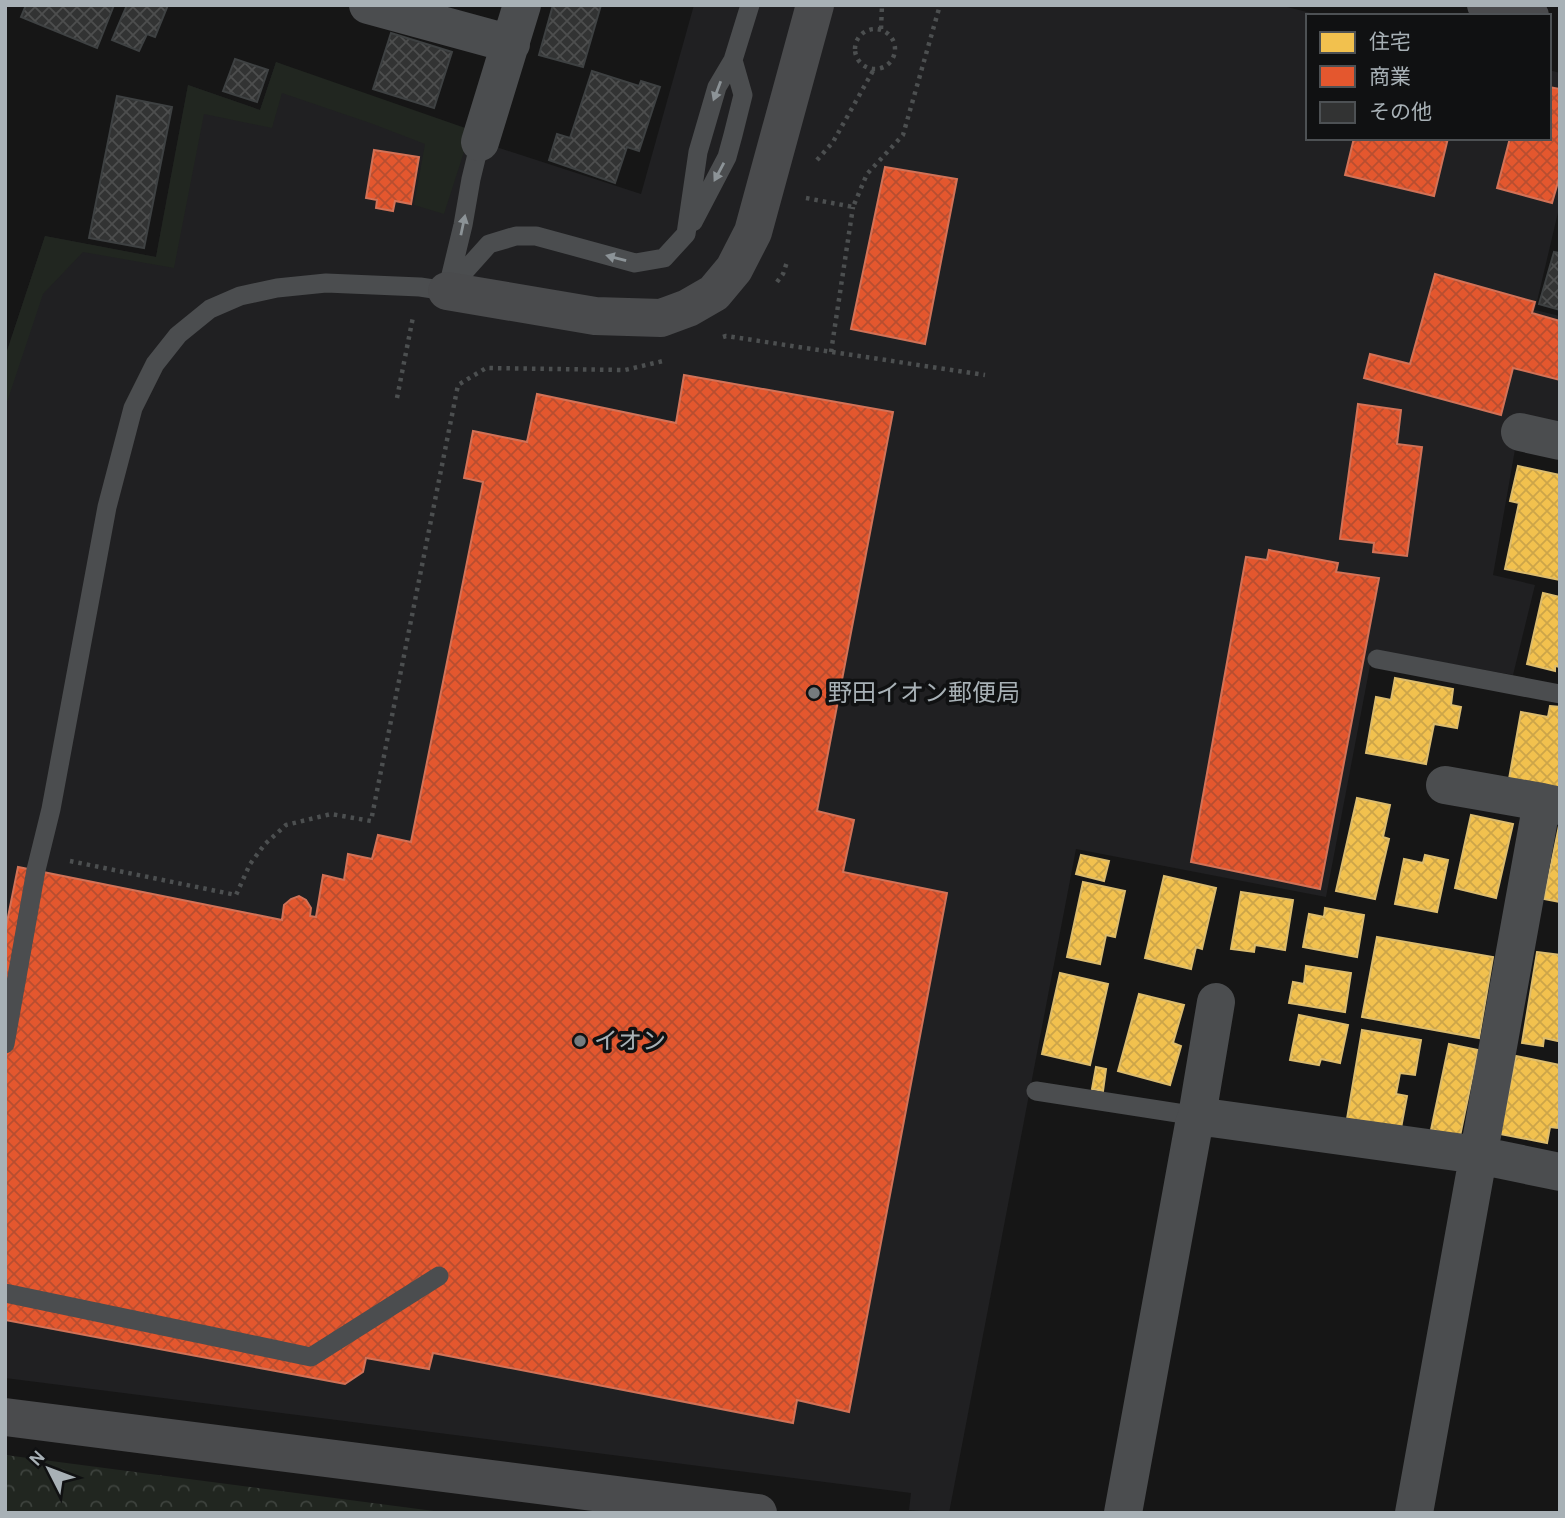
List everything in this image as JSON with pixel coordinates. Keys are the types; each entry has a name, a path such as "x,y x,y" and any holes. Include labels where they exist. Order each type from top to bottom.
{"street":[{"path":"368,5 511,44"},
{"path":"480,142 522,5"},
{"path":"431,299 595,316 660,318 688,309 715,293 733,269 753,232 815,5"},
{"path":"1486,5 1522,14"},
{"path":"1520,432 1560,441"},
{"path":"1414,1513 1479,1156 1551,804 1445,785"},
{"path":"1123,1513 1194,1124 1198,1116 1216,1002"},
{"path":"1198,1116 1479,1156 1560,1172"},
{"path":"5,1418 758,1513"}],"lane":[{"path":"686,234 698,152 717,87 733,60 750,5"},
{"path":"431,299 489,244 516,236 536,236 635,263 664,258 686,234 727,157 743,95 733,60"},
{"path":"431,299 463,225 480,142"},
{"path":"5,1044 107,507 134,408 155,365 178,335 210,309 240,296 277,288 326,283 420,287 431,299"},
{"path":"1377,659 1560,694"},
{"path":"1036,1091 1198,1116"},
{"path":"5,1293 312,1357 439,1276"}],"path":[{"path":"881,29 882,5"},
{"path":"831,352 853,207 867,174 903,135 940,5"},
{"path":"870,29 881,29 887,32 895,44 890,62 874,69 862,65 855,53 858,37 870,29"},
{"path":"833,142 874,69"},
{"path":"806,198 853,207"},
{"path":"397,398 431,299"},
{"path":"716,340 726,336 985,375"},
{"path":"69,861 236,895 250,864 265,844 286,825 331,814 371,821 458,386 486,368 625,370 673,359"}],"shaded area":[{"path":"694,5 1279,5 1315,14 1306,14 1306,140 1551,140 1551,71 1560,73 1560,204 1535,310 1560,316 1560,428 1520,421 1493,575 1535,585 1513,675 1373,650 1326,897 1076,849 949,1513 909,1510 911,1493 5,1378 5,357 45,236 156,257 188,85 260,110 276,62 481,142 641,194"}],"green space":[{"path":"276,62 471,130 444,214 414,205 425,144 282,93 272,128 204,114 174,268 83,252 43,294 5,408 5,357 45,236 156,257 188,85 260,110"},
{"path":"5,1455 449,1513 5,1513"}],"building: 住宅":[{"path":"1518,466 1560,475 1560,580 1505,569 1519,503 1510,501"},
{"path":"1543,593 1560,597 1560,667 1555,666 1555,671 1527,664"},
{"path":"1395,678 1453,689 1451,705 1461,707 1457,728 1434,724 1426,764 1366,753 1376,697 1391,700"},
{"path":"1550,706 1560,707 1560,788 1509,779 1521,712 1548,717"},
{"path":"1357,798 1390,805 1383,837 1389,839 1375,899 1336,891"},
{"path":"1471,815 1513,824 1496,898 1455,888"},
{"path":"1560,826 1560,902 1544,899"},
{"path":"1081,855 1109,861 1104,881 1076,874"},
{"path":"1425,855 1448,860 1437,912 1395,904 1404,859 1423,863"},
{"path":"1164,876 1216,888 1202,949 1196,947 1191,969 1145,958"},
{"path":"1083,882 1125,891 1115,937 1106,935 1100,964 1067,957"},
{"path":"1241,892 1293,900 1285,950 1255,945 1254,952 1231,949"},
{"path":"1325,908 1364,915 1357,957 1303,947 1309,914 1324,917"},
{"path":"1377,937 1493,957 1479,1038 1362,1017"},
{"path":"1537,952 1560,955 1560,1033 1558,1041 1544,1038 1543,1046 1522,1043"},
{"path":"1306,966 1351,973 1345,1012 1289,1003 1293,982 1304,984"},
{"path":"1060,973 1108,984 1090,1065 1042,1054"},
{"path":"1139,994 1184,1005 1173,1043 1181,1046 1170,1085 1118,1071"},
{"path":"1299,1015 1348,1025 1340,1063 1321,1059 1319,1065 1290,1060"},
{"path":"1362,1030 1421,1040 1415,1075 1400,1073 1396,1094 1407,1096 1401,1128 1347,1119"},
{"path":"1449,1044 1478,1050 1460,1136 1431,1130"},
{"path":"1516,1056 1560,1065 1560,1114 1557,1128 1550,1127 1547,1143 1500,1134"},
{"path":"1096,1067 1106,1069 1103,1091 1092,1089"}],"building: 商業":[{"path":"1551,87 1560,89 1560,175 1552,203 1497,188 1509,140 1551,140"},
{"path":"1354,140 1448,140 1434,196 1345,175"},
{"path":"374,150 419,157 411,204 395,201 393,211 376,208 377,200 366,198"},
{"path":"885,167 957,179 925,344 851,329"},
{"path":"1435,274 1535,302 1532,313 1560,321 1560,380 1513,368 1501,415 1364,378 1370,354 1410,364"},
{"path":"684,375 893,412 817,811 854,820 843,872 947,893 849,1412 797,1400 793,1423 433,1353 429,1369 366,1358 363,1372 345,1384 5,1320 5,932 18,867 282,920 284,905 299,896 306,900 311,908 310,916 316,917 323,875 344,880 348,854 372,859 378,835 411,842 483,482 464,478 473,431 527,442 537,394 676,423"},
{"path":"1358,404 1401,410 1397,444 1422,447 1407,556 1373,552 1374,543 1340,539"},
{"path":"1269,550 1338,563 1336,572 1379,578 1320,889 1191,862 1246,557 1267,560"}],"building: その他":[{"path":"26,5 114,5 97,48 21,17"},
{"path":"127,5 168,5 155,37 147,34 139,51 112,40"},
{"path":"553,5 601,5 583,67 539,55"},
{"path":"391,33 452,52 434,108 373,89"},
{"path":"235,59 268,70 257,102 223,91"},
{"path":"592,71 639,86 641,81 660,87 639,151 627,147 615,183 549,160 557,134 570,138"},
{"path":"117,96 172,107 144,248 89,238"},
{"path":"1554,252 1560,253 1560,310 1539,304"}],"place":[{"name":"野田イオン郵便局","path":"814,693"},
{"name":"イオン","path":"580,1041"}]}
